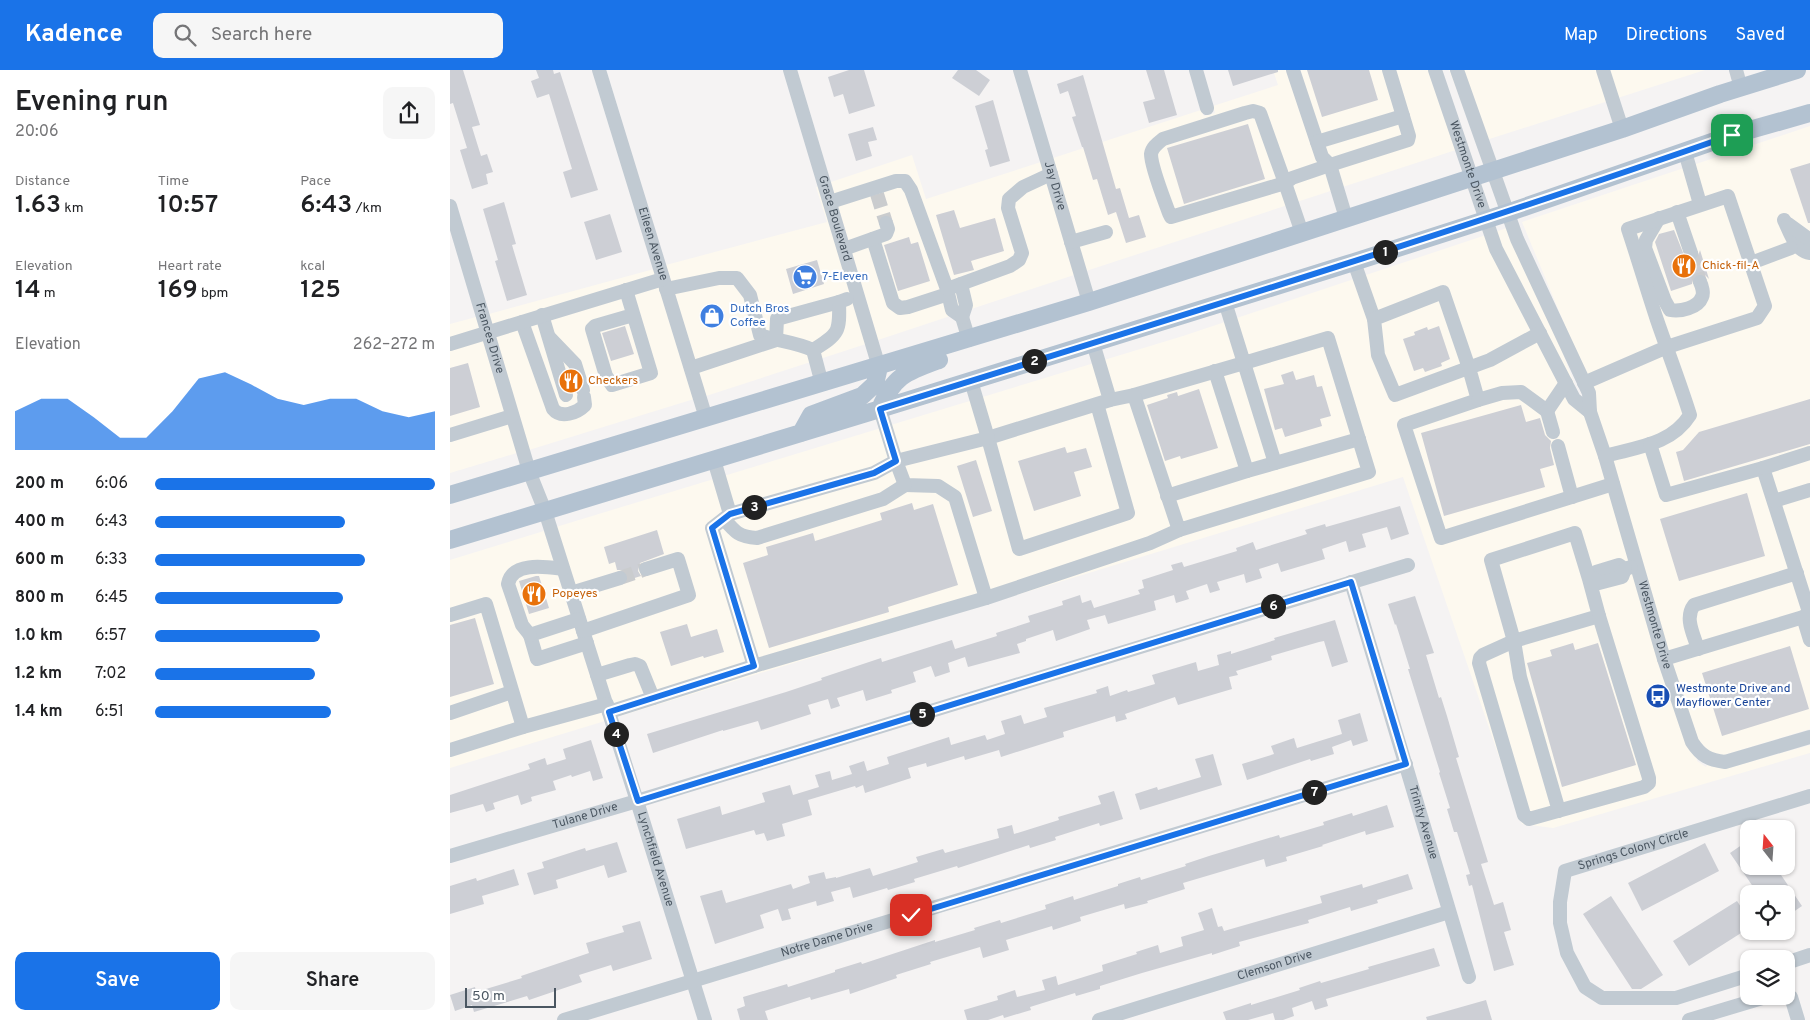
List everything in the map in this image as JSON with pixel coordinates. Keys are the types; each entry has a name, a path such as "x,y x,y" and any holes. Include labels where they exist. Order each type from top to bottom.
{"main road":[{"path":"450,495 1014,326 1622,129 1797,70"},
{"path":"450,540 1354,262 1507,213 1732,135 1810,113"},
{"path":"880,409 886,394 900,378 917,368 972,346 1014,326"},
{"path":"801,433 811,415 862,396 875,384 879,367"}],"street":[{"name":"Eileen Avenue","path":"599,70 706,418"},
{"name":"Grace Boulevard","path":"790,70 879,367"},
{"name":"Jay Drive","path":"1020,70 1089,302"},
{"path":"1196,70 1207,108"},
{"path":"1302,233 1285,183 1260,112 1245,113 1163,139 1155,144 1151,153 1158,181 1171,217 1285,183 1292,178 1408,140 1410,136 1389,70"},
{"name":"Westmonte Drive","path":"1436,70 1496,249 1574,399 1590,412"},
{"name":"Westmonte Drive","path":"1457,70 1517,239 1589,393 1590,412 1613,484 1631,568 1692,742 1705,757 1714,761 1725,762 1810,737"},
{"path":"1603,70 1622,129"},
{"path":"1736,70 1742,88"},
{"path":"1296,72 1322,157 1330,165 1346,218"},
{"path":"1317,142 1403,116"},
{"path":"1685,152 1700,204"},
{"path":"873,239 893,303 900,308 908,307 948,292 961,284 1010,266 1019,260 1022,253 1008,208 1009,199 1023,187 1051,174"},
{"path":"830,202 876,191 896,181 906,181 948,292 952,310 962,317"},
{"path":"1584,383 1667,347 1757,318 1765,306 1728,196 1628,229 1667,347 1690,415 1684,424 1662,441 1605,456"},
{"name":"Frances Drive","path":"450,206 528,471"},
{"path":"1677,212 1691,252"},
{"path":"1659,218 1646,240 1646,248 1670,310 1683,310 1700,302 1703,294 1700,282"},
{"path":"1810,240 1784,220 1797,245 1805,252 1810,253"},
{"path":"844,249 886,234 888,229 886,223"},
{"path":"1071,242 1106,232"},
{"path":"1750,263 1792,248"},
{"path":"1354,262 1374,318 1378,355 1394,395 1490,360 1540,333"},
{"path":"450,344 626,290 719,278 737,278 750,294 760,335 801,344 813,350 822,384"},
{"path":"961,284 966,305 962,317 969,340"},
{"path":"626,290 651,373 612,385 606,376 592,329 595,326 633,314"},
{"path":"1374,318 1443,292 1478,400"},
{"path":"776,340 777,319 858,295"},
{"path":"813,350 833,337 840,324 839,302"},
{"path":"1225,302 1275,463"},
{"path":"522,322 553,409 561,415 569,403 542,315"},
{"path":"550,338 575,364 584,393 585,405 569,403"},
{"path":"450,750 523,727 653,698 754,666 986,598 1150,543 1179,530 1369,472 1328,338 1134,395 1104,402 988,438 896,461 874,473 727,516 712,528 754,666"},
{"path":"691,368 776,340"},
{"path":"971,381 1019,549 1128,513 1093,343"},
{"path":"1215,371 1247,471"},
{"path":"1547,411 1566,382"},
{"path":"1553,432 1547,411 1521,392 1502,393 1404,425 1440,538 1613,484"},
{"path":"1134,395 1179,530"},
{"path":"880,409 905,486"},
{"path":"450,435 512,416"},
{"path":"1168,496 1359,439"},
{"path":"1650,444 1666,495 1810,453"},
{"path":"1558,446 1572,497"},
{"path":"714,460 727,516 737,533 745,538 757,538 883,499 905,486 938,486 955,497 986,598"},
{"path":"1664,659 1810,615 1763,468"},
{"name":"Lynchfield Avenue","path":"528,471 545,511 638,801 705,1020"},
{"path":"1774,501 1810,490"},
{"path":"1559,811 1520,677 1514,641 1491,560 1576,534 1591,578 1599,616 1649,778 1649,783 1644,787 1559,811 1529,819 1524,815 1479,663 1480,658 1514,641 1599,616"},
{"path":"563,569 531,567 509,577 508,584 522,625 530,635 537,659 583,631 689,595 678,559 646,570"},
{"name":"Tulane Drive","path":"450,856 638,801 1408,565"},
{"path":"1591,578 1599,583 1622,577 1631,568"},
{"path":"1698,649 1688,616 1694,605 1797,573"},
{"path":"571,593 620,578"},
{"name":"Trinity Avenue","path":"1351,582 1469,977"},
{"path":"450,616 486,604 523,727"},
{"path":"1803,618 1810,640"},
{"path":"530,635 583,631"},
{"path":"597,675 630,665 640,666 653,698"},
{"path":"450,713 512,692"},
{"name":"Notre Dame Drive","path":"564,1020 1406,764"},
{"name":"Springs Colony Circle","path":"1740,978 1676,998 1602,998 1585,987 1566,954 1560,923 1560,902 1564,871 1810,796"},
{"name":"Clemson Drive","path":"1100,1020 1449,912"},
{"path":"1795,960 1810,955"},
{"path":"1689,1020 1740,1005"},
{"path":"1793,1005 1798,1020"}],"shaded area":[{"path":"1273,70 1436,70 1465,147 1086,271 1053,158 1201,110 1204,116 1215,113 1213,106 1278,85"},
{"path":"1449,70 1705,70 1477,143"},
{"path":"1810,126 1810,729 1724,755 1715,754 1708,751 1698,739 1670,658 1576,352 1522,222"},
{"path":"912,155 926,199 1041,162 1074,275 878,340 831,182"},
{"path":"819,186 866,344 706,396 666,265 827,222 816,187"},
{"path":"1510,227 1552,325 1576,388 1687,746 1697,761 1706,767 1707,765 1725,769 1810,745 1810,753 1553,828 1522,824 1403,477 617,717 556,527 1183,336"},
{"path":"654,269 694,399 529,450 489,314"},
{"path":"476,317 517,453 450,473 450,324"},
{"path":"544,531 605,721 450,768 450,560"}],"building":[{"path":"450,70 463,70 480,125 472,127 481,156 487,154 493,172 486,174 488,184 472,189 460,150 467,148 453,103 450,104"},
{"path":"536,70 553,70 554,74 560,72 598,190 571,198 563,172 572,169 549,94 537,98 531,81 539,78"},
{"path":"849,70 864,70 875,106 849,114 843,94 834,97 828,77"},
{"path":"958,70 976,70 990,80 979,96 952,78"},
{"path":"1146,70 1164,70 1177,115 1149,123 1143,102 1155,99"},
{"path":"1228,70 1278,70 1278,72 1233,86"},
{"path":"1307,70 1369,70 1378,100 1322,117"},
{"path":"1083,75 1116,189 1120,188 1129,218 1139,215 1146,237 1126,243 1116,212 1108,215 1097,179 1093,180 1072,117 1076,116 1068,91 1060,94 1057,84"},
{"path":"993,100 1010,161 990,167 985,150 988,149 975,106"},
{"path":"1248,124 1265,179 1184,204 1167,148"},
{"path":"873,127 877,140 868,142 872,156 856,161 848,134"},
{"path":"1810,163 1810,223 1808,223 1790,169"},
{"path":"504,202 516,244 512,245 527,295 507,301 495,261 498,260 483,209"},
{"path":"954,210 960,228 995,218 1004,251 971,261 974,270 954,275 936,215"},
{"path":"610,214 622,252 596,260 584,222"},
{"name":"Chick-fil-A","path":"1674,230 1686,260 1693,261 1697,259 1700,250 1709,279 1705,275 1697,274 1693,277 1692,284 1671,291 1655,242 1659,234"},
{"path":"909,237 911,244 918,242 930,281 898,291 884,245"},
{"name":"7-Eleven","path":"817,260 824,284 793,294 786,269"},
{"path":"625,326 634,354 611,361 602,333"},
{"path":"1439,326 1450,359 1441,363 1442,366 1425,372 1423,368 1414,371 1403,339 1415,335 1414,332 1427,327 1428,330"},
{"path":"468,363 480,407 450,416 450,368"},
{"path":"1293,371 1296,380 1314,375 1317,387 1322,386 1331,416 1320,419 1322,426 1285,437 1282,428 1275,430 1264,389 1284,384 1281,375"},
{"path":"1199,389 1218,448 1181,459 1180,456 1165,461 1147,405 1168,398 1167,395 1177,392 1178,396"},
{"path":"1810,399 1810,444 1684,481 1676,452 1683,450 1699,432"},
{"path":"1521,405 1526,422 1540,418 1545,435 1551,441 1550,448 1554,465 1540,469 1545,487 1444,516 1421,433"},
{"path":"1065,447 1067,453 1086,448 1092,467 1074,472 1081,496 1034,511 1018,461"},
{"path":"976,460 992,511 973,517 957,466"},
{"path":"1747,493 1765,556 1679,581 1660,519"},
{"path":"912,503 914,510 933,504 958,585 888,607 889,612 769,648 743,563 768,555 766,547 813,533 815,541 882,520 880,513"},
{"path":"1400,506 1409,534 1391,540 1387,527 1362,534 1366,547 1349,552 1346,541 1322,549 1325,559 1281,572 1278,563 1259,569 1262,578 1246,583 1244,574 1217,582 1220,590 1210,593 1207,584 1186,591 1189,599 1176,603 1174,595 1154,601 1156,610 1108,624 1105,615 1087,620 1090,629 1056,641 1053,630 1026,639 1026,641 1017,644 1020,653 968,667 965,657 948,663 950,672 935,677 931,666 913,672 916,682 891,690 892,693 866,701 863,690 837,698 840,706 831,709 828,699 808,705 811,714 761,730 758,721 723,730 653,753 647,734 786,692 881,658 882,662 952,640 955,649 997,636 996,633 1030,622 1028,616 1063,605 1062,601 1080,595 1082,603 1091,600 1094,608 1140,594 1138,590 1144,588 1142,580 1173,570 1171,565 1182,562 1184,567 1237,551 1236,548 1253,542 1256,550 1307,534 1305,530 1325,524 1326,527"},
{"path":"657,530 664,554 640,563 638,571 641,576 628,580 626,572 617,570 615,562 609,564 604,547"},
{"name":"Popeyes","path":"539,576 549,608 529,614 519,581"},
{"path":"1415,596 1434,653 1426,655 1439,698 1441,697 1447,716 1459,757 1456,758 1488,862 1481,864 1494,905 1503,902 1511,930 1504,932 1514,965 1494,971 1472,885 1469,886 1466,875 1470,874 1457,832 1454,832 1447,809 1450,808 1440,772 1408,669 1410,669 1388,604"},
{"path":"475,618 494,684 450,697 450,625"},
{"path":"1335,620 1348,662 1332,667 1324,641 1319,642 1271,656 1272,660 1236,671 1238,675 1229,677 1232,689 1178,705 1175,697 1125,714 1127,719 1116,722 1115,716 1063,732 1064,737 1001,757 999,750 965,760 964,756 927,767 926,763 908,768 911,778 865,793 863,785 808,800 812,815 782,824 785,836 767,841 764,833 756,835 754,830 686,849 677,819 720,806 722,815 765,802 762,793 790,785 793,795 819,787 815,775 830,771 832,780 852,774 849,766 864,761 867,771 889,764 887,757 949,737 951,745 985,735 987,740 1005,734 1001,721 1021,715 1024,724 1047,717 1044,708 1097,693 1096,690 1108,686 1110,696 1127,690 1128,692 1155,684 1152,675 1196,662 1198,671 1219,665 1217,655 1231,651 1231,654 1275,640 1274,638"},
{"path":"687,624 691,637 717,629 724,652 671,666 660,632"},
{"path":"1573,643 1575,650 1598,643 1636,765 1562,787 1527,663 1552,656 1550,650"},
{"path":"1790,646 1809,709 1722,736 1702,673"},
{"path":"1360,713 1368,741 1353,746 1351,740 1332,747 1334,754 1311,761 1310,759 1247,780 1242,764 1274,754 1271,746 1294,738 1297,748 1342,734 1338,720"},
{"path":"591,740 603,778 593,781 590,771 572,777 571,775 553,781 556,790 531,797 532,801 521,805 518,795 493,803 495,809 486,812 483,804 450,813 450,795 530,769 528,764 545,758 547,765 566,759 563,749"},
{"path":"1213,754 1222,785 1140,810 1135,794 1157,787 1158,790 1201,777 1195,759"},
{"path":"1114,791 1123,819 1100,826 1099,823 1055,837 1056,840 1030,848 1029,845 958,868 957,866 914,879 915,882 888,890 887,888 853,898 850,887 831,892 834,901 817,906 816,901 788,909 791,919 782,921 778,909 760,915 764,928 715,944 700,896 722,890 726,903 791,884 793,889 810,883 808,876 824,872 826,879 870,868 873,876 918,862 916,857 943,849 945,853 999,838 997,829 1012,825 1014,834 1059,820 1058,817 1101,804 1098,796"},
{"path":"1387,805 1394,827 1366,835 1365,831 1286,857 1287,861 1266,867 1264,859 1183,883 1185,889 1147,901 1148,903 1125,909 1124,904 1080,917 1081,921 1053,930 1052,926 1006,940 1009,950 983,958 980,947 930,962 931,964 896,975 897,978 850,994 849,989 811,1000 810,997 765,1011 768,1020 740,1020 737,1009 745,1006 743,997 787,984 788,987 861,962 862,964 935,940 935,942 975,930 974,928 1000,920 1001,923 1046,909 1045,905 1073,896 1074,900 1140,877 1141,880 1186,866 1185,864 1209,856 1279,835 1280,838 1324,825 1323,822 1352,813 1353,816"},
{"path":"617,842 627,872 608,878 604,865 556,880 558,888 534,895 527,873 544,868 542,862 585,848 586,851"},
{"path":"1705,843 1719,871 1642,911 1628,883"},
{"path":"1740,846 1740,868 1730,853"},
{"path":"514,869 519,885 482,896 484,904 450,914 450,886 476,878 477,881"},
{"path":"1408,874 1413,889 1377,900 1378,903 1351,911 1350,907 1308,920 1309,923 1239,942 1240,946 1212,955 1212,953 1142,973 1100,986 1100,989 1076,996 1075,993 1030,1007 1031,1010 1004,1018 1003,1015 988,1020 967,1020 964,1010 998,1000 997,996 1015,990 1017,997 1045,990 1042,980 1056,976 1058,985 1103,971 1102,965 1158,945 1160,953 1183,946 1181,937 1204,930 1198,913 1212,908 1218,927 1222,926 1224,931 1322,903 1320,896 1362,884 1363,888"},
{"path":"1745,875 1781,875 1788,885 1752,885"},
{"path":"1611,896 1663,975 1641,989 1632,989 1583,914"},
{"path":"1795,896 1802,906 1795,911"},
{"path":"1737,901 1740,906 1740,934 1689,966 1673,941"},
{"path":"640,921 652,959 613,971 611,965 579,975 582,982 529,1000 527,996 474,1012 472,1005 455,1011 450,995 475,987 476,992 522,978 521,976 589,953 586,943 624,932 622,926"},
{"path":"1434,948 1440,966 1326,999 1328,1006 1315,1010 1312,1001 1292,1008 1294,1016 1283,1020 1275,1020 1273,1013 1248,1020 1226,1020 1223,1012 1300,990 1299,988 1320,981 1321,983"},
{"path":"1486,1000 1492,1020 1427,1020 1426,1017"}],"tunnel":[{"path":"877,194 886,223"},
{"path":"1691,253 1700,282"},
{"path":"620,578 646,569"}],"place":[{"name":"Chick-fil-A","path":"1684,266"},
{"name":"7-Eleven","path":"805,277"},
{"name":"Dutch Bros Coffee","path":"712,316"},
{"name":"Checkers","path":"571,381"},
{"name":"Popeyes","path":"534,594"},
{"name":"Westmonte Drive and Mayflower Center","path":"1658,696"}],"route":[{"path":"911,915 1406,764 1351,582 638,801 609,712 754,666 712,528 730,514 874,473 896,461 880,409 1507,213 1732,135"}]}
